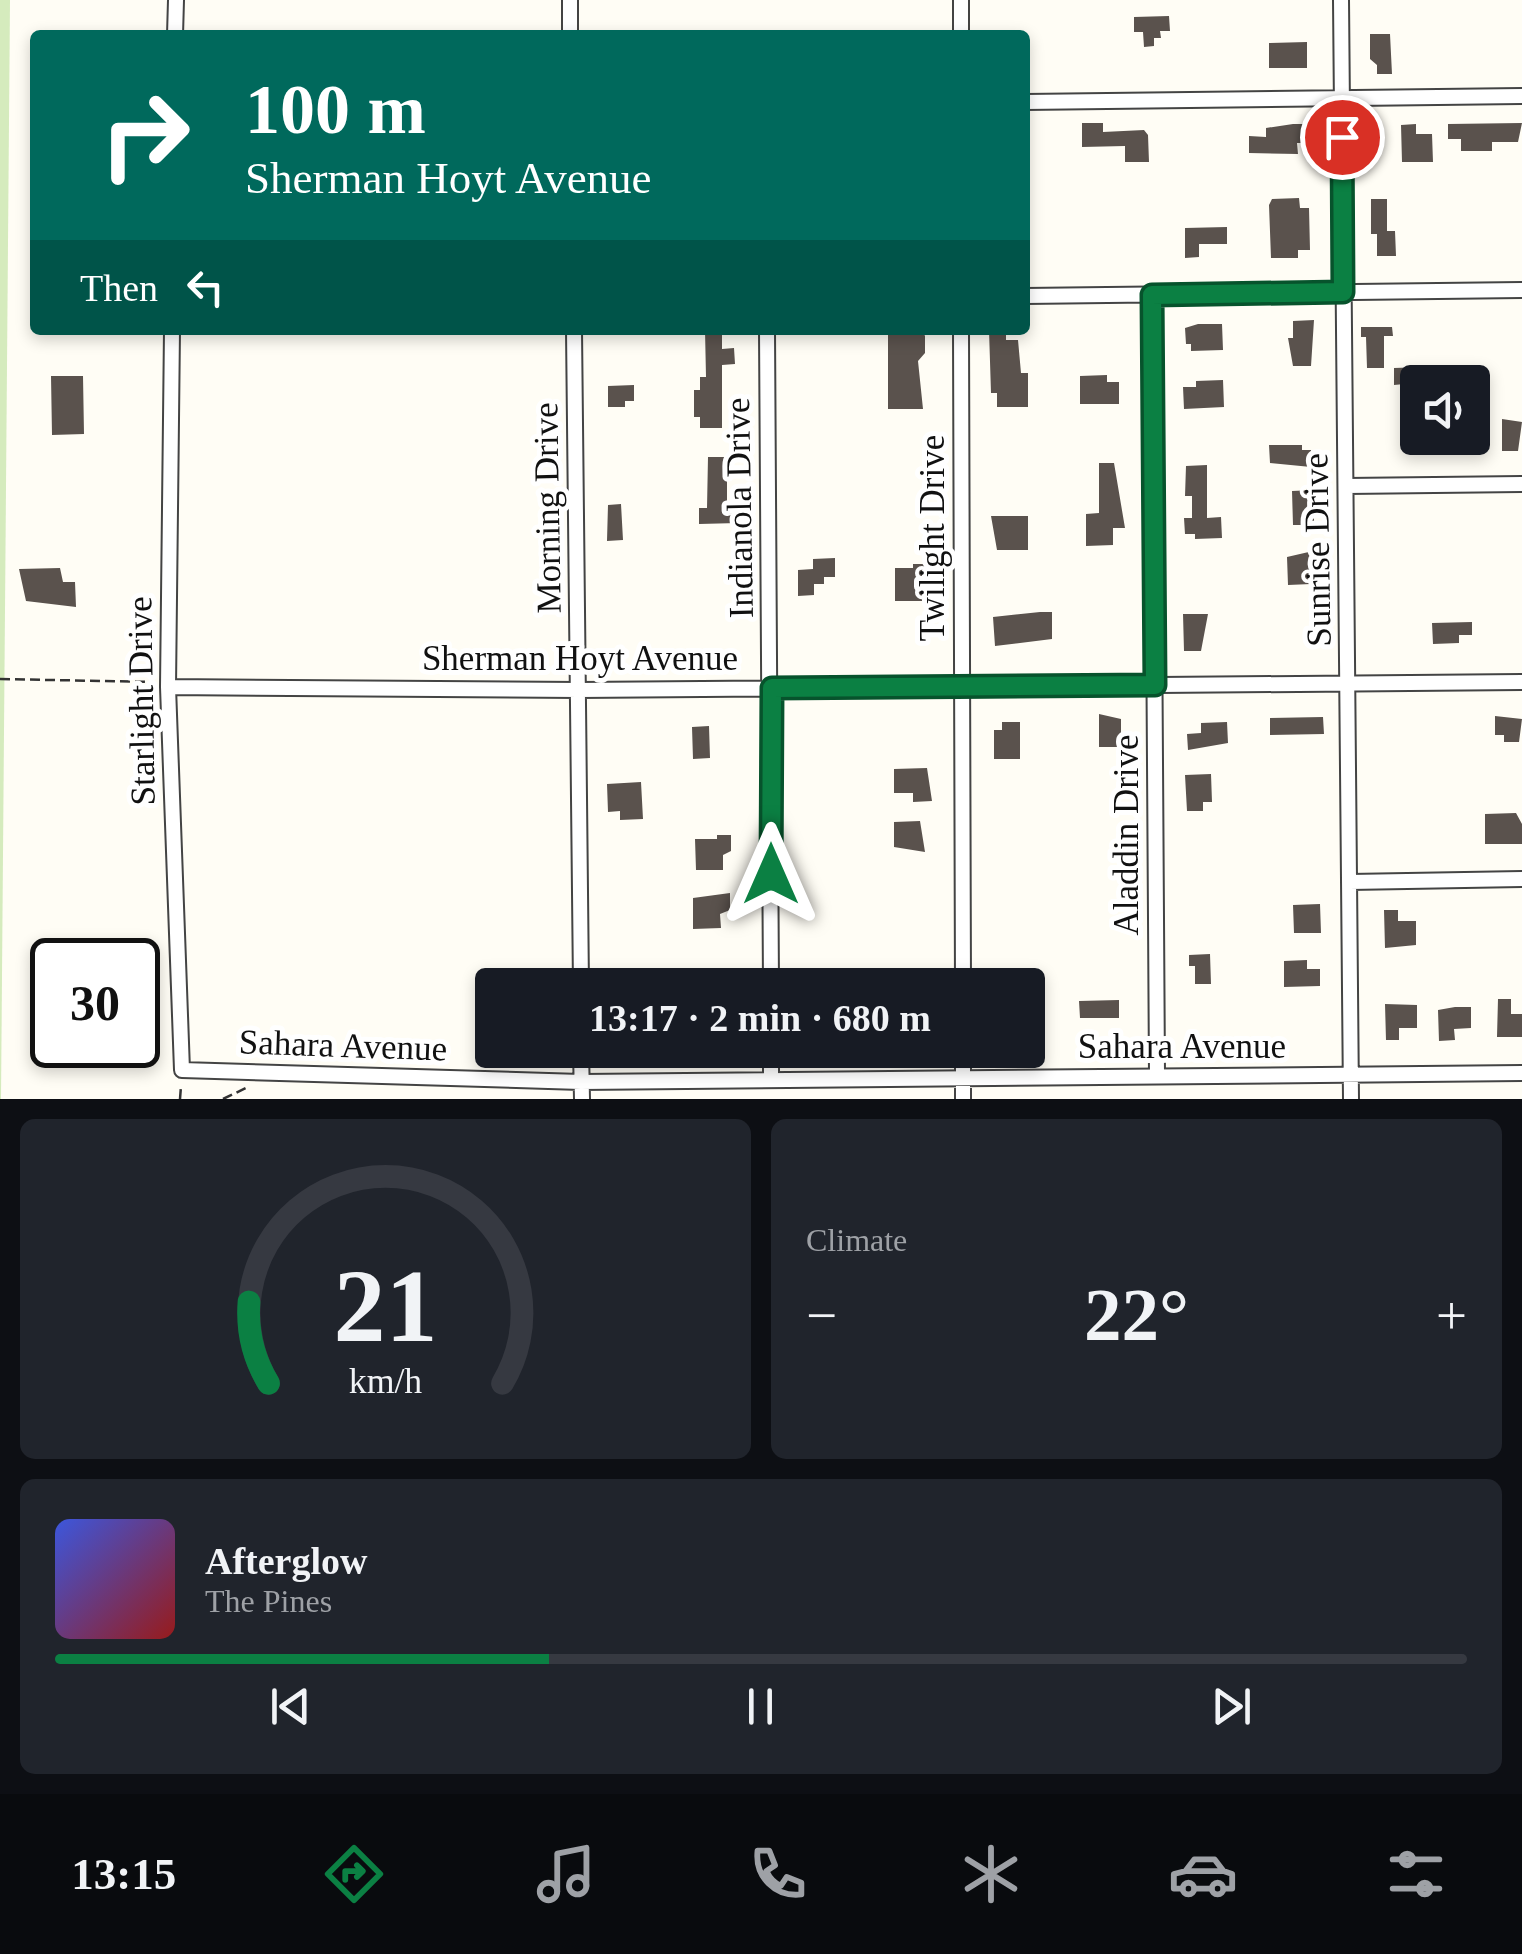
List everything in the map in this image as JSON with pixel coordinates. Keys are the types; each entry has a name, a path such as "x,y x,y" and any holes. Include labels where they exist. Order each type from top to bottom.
{"street":[{"path":"175,30 176,0"},
{"path":"570,0 570,30"},
{"path":"961,0 962,30"},
{"name":"Sunrise Drive","path":"1341,0 1351,1099"},
{"path":"1030,102 1522,96"},
{"path":"1030,296 1522,290"},
{"name":"Aladdin Drive","path":"1152,295 1157,1076"},
{"name":"Starlight Drive","path":"172,335 168,687 182,1070"},
{"name":"Morning Drive","path":"574,335 581,968"},
{"name":"Indianola Drive","path":"767,335 771,968"},
{"name":"Twilight Drive","path":"961,335 963,968"},
{"path":"1347,486 1522,484"},
{"name":"Sherman Hoyt Avenue","path":"168,687 579,690 1522,682"},
{"path":"1350,882 1522,879"},
{"path":"582,1068 582,1099"},
{"path":"771,1068 771,1080"},
{"path":"963,1068 964,1099"},
{"name":"Sahara Avenue","path":"182,1070 582,1082 1522,1073"}],"path":[{"path":"0,680 143,679 168,687"},
{"path":"180,1099 182,1070"}],"green space":[{"path":"0,0 10,0 1,1099 0,1099"}],"building":[{"path":"1169,16 1170,31 1160,31 1161,38 1154,38 1154,46 1144,47 1143,32 1134,32 1134,17"},
{"path":"1370,34 1390,34 1392,74 1377,74 1377,65 1370,59"},
{"path":"1307,42 1307,68 1269,68 1269,43"},
{"path":"1082,123 1103,123 1103,132 1144,130 1148,135 1149,162 1125,162 1125,146 1082,147"},
{"path":"1522,123 1518,142 1492,142 1492,151 1461,151 1461,139 1448,139 1448,124"},
{"path":"1305,124 1305,143 1297,143 1298,154 1249,153 1249,136 1266,137 1266,128"},
{"path":"1416,124 1416,134 1432,134 1433,162 1402,162 1401,125"},
{"path":"1299,198 1300,208 1309,208 1310,250 1298,250 1298,258 1271,258 1269,205 1272,199"},
{"path":"1371,199 1387,199 1387,231 1395,231 1396,256 1377,256 1377,234 1371,234"},
{"path":"1227,227 1227,244 1199,244 1199,257 1185,258 1185,228"},
{"path":"1314,320 1311,366 1293,366 1288,338 1293,338 1293,321"},
{"path":"1222,324 1223,350 1191,351 1191,344 1186,344 1185,328"},
{"path":"1361,327 1392,327 1393,336 1384,336 1384,368 1367,368 1366,337 1361,337"},
{"path":"705,335 722,335 722,349 734,348 735,364 722,365 722,428 700,428 700,417 694,417 694,390 700,390 700,377 706,377"},
{"path":"888,335 924,335 925,353 918,361 923,409 888,409"},
{"path":"989,335 1006,335 1006,340 1018,340 1021,373 1028,373 1028,407 997,407 997,393 991,393"},
{"path":"1394,368 1400,368 1400,384 1394,385"},
{"path":"1107,375 1107,382 1119,382 1119,404 1080,404 1080,376"},
{"path":"51,376 83,376 84,434 52,435"},
{"path":"1223,380 1224,407 1184,409 1183,387 1196,387 1196,381"},
{"path":"634,385 634,401 625,401 625,407 608,407 608,386"},
{"path":"1502,419 1522,422 1518,451 1502,451"},
{"path":"1269,445 1302,445 1302,450 1311,450 1311,467 1270,463"},
{"path":"708,457 727,457 727,507 738,507 738,523 699,524 699,508 707,508"},
{"path":"1099,463 1114,463 1125,528 1113,528 1113,545 1086,546 1086,514 1099,513"},
{"path":"1207,465 1207,518 1221,517 1222,538 1195,539 1195,534 1185,534 1184,518 1192,518 1192,496 1185,496 1186,466"},
{"path":"1314,490 1314,525 1293,525 1292,491"},
{"path":"621,504 623,540 607,541 608,505"},
{"path":"991,516 1028,516 1028,550 997,550"},
{"path":"1313,551 1311,584 1288,585 1287,557"},
{"path":"835,558 835,577 824,577 824,584 814,584 814,595 798,596 798,570 813,569 813,559"},
{"path":"913,564 930,564 931,601 895,601 895,568 913,568"},
{"path":"60,568 63,582 75,582 76,607 26,601 19,569"},
{"path":"1052,612 1052,639 995,646 993,617"},
{"path":"1183,614 1208,614 1201,651 1184,651"},
{"path":"1472,622 1472,635 1459,635 1459,643 1433,644 1432,623"},
{"path":"1099,714 1121,719 1121,747 1099,747"},
{"path":"1495,716 1522,719 1519,742 1504,742 1504,735 1495,735"},
{"path":"1323,717 1324,734 1270,735 1270,718"},
{"path":"1002,722 1020,722 1020,759 994,759 994,730 1002,730"},
{"path":"1227,722 1228,743 1188,750 1187,734 1201,733 1201,723"},
{"path":"709,726 710,758 693,759 692,727"},
{"path":"927,768 932,801 913,802 913,793 894,793 894,769"},
{"path":"1211,774 1212,802 1203,802 1203,811 1187,811 1185,775"},
{"path":"641,782 643,819 620,820 620,811 608,812 607,784"},
{"path":"1516,813 1522,824 1522,844 1485,844 1485,814"},
{"path":"920,821 925,852 894,847 894,822"},
{"path":"717,835 731,835 731,851 723,855 723,870 696,870 695,839 717,839"},
{"path":"730,893 730,910 720,914 721,928 693,929 693,898"},
{"path":"1320,904 1321,933 1294,933 1293,905"},
{"path":"1384,910 1398,910 1398,921 1416,921 1416,945 1385,948"},
{"path":"1210,954 1211,984 1195,984 1195,966 1189,966 1189,955"},
{"path":"1307,960 1307,969 1320,969 1320,986 1284,987 1284,961"},
{"path":"1498,999 1511,999 1511,1014 1522,1014 1522,1037 1497,1037"},
{"path":"1119,1000 1119,1018 1080,1018 1079,1001"},
{"path":"1385,1004 1417,1005 1417,1028 1399,1028 1399,1040 1386,1040"},
{"path":"1471,1007 1471,1028 1454,1029 1455,1040 1439,1041 1438,1010"}],"route":[{"path":"771,874 772,688 1155,685 1152,295 1343,292 1342,137"}]}
